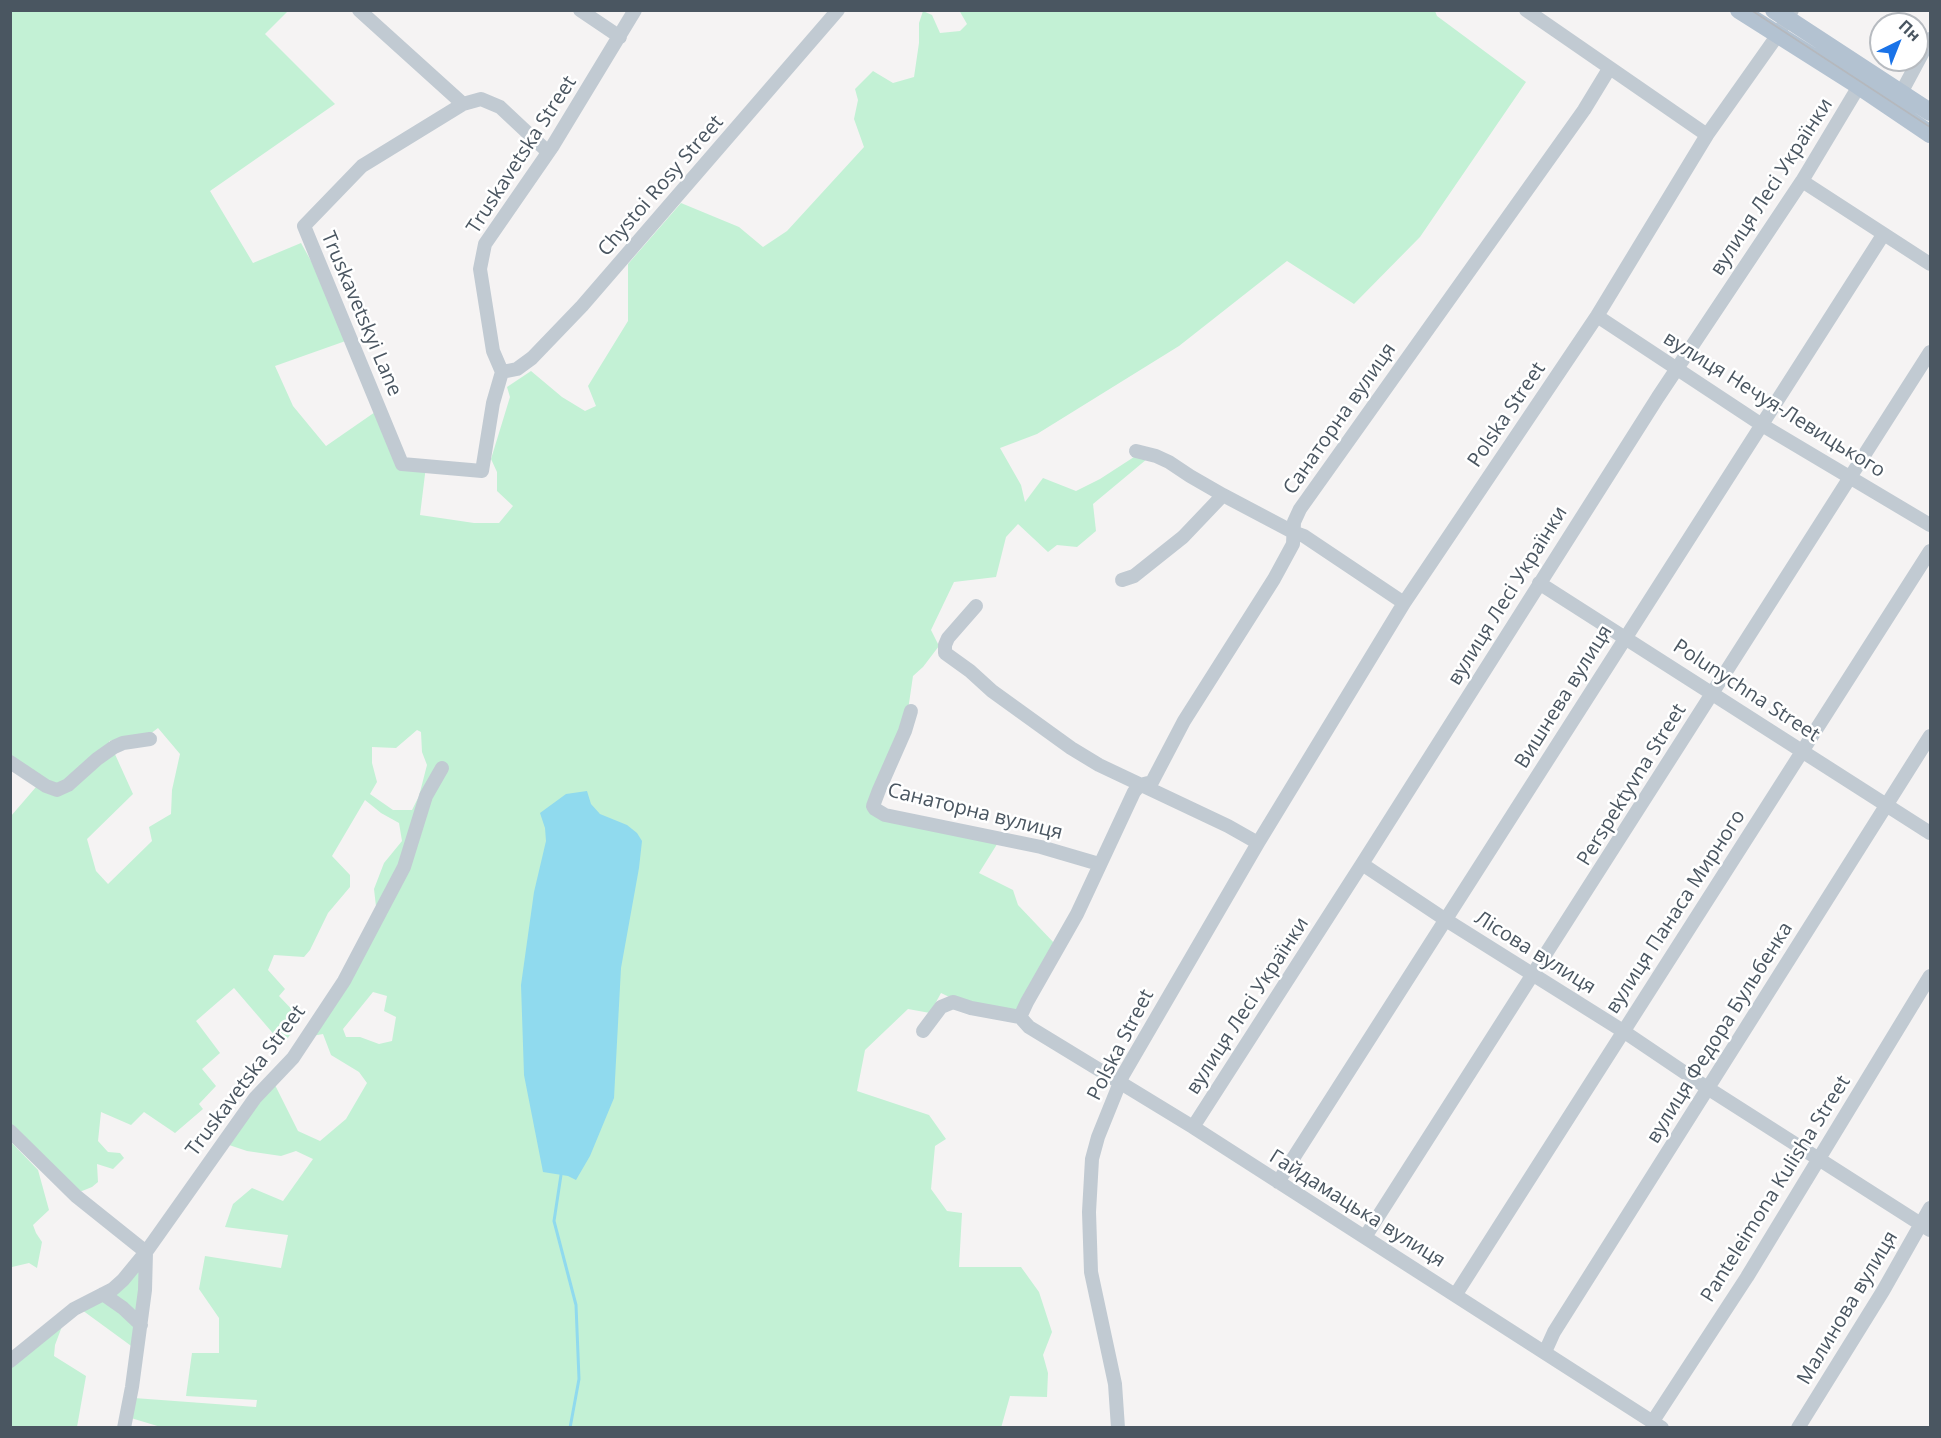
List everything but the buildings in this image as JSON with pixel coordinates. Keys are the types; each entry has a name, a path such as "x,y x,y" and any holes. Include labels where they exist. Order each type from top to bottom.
{"main road":[{"path":"1739,10 1930,134"},
{"path":"1784,14 1930,112"}],"street":[{"path":"359,10 463,104 481,99 500,107 548,152"},
{"path":"580,10 620,36"},
{"name":"Truskavetska Street","path":"502,372 493,351 480,269 485,244 548,152 635,10"},
{"name":"Chystoi Rosy Street","path":"502,372 517,369 532,358 582,306 838,10"},
{"path":"1526,10 1707,135"},
{"name":"Polska Street","path":"1118,1428 1115,1384 1091,1272 1089,1212 1092,1159 1123,1075 1258,843 1404,603 1597,316 1707,135 1777,36 1784,14"},
{"path":"1901,93 1930,39"},
{"name":"Санаторна вулиця","path":"1025,1022 1027,1002 1077,914 1134,792 1140,785 1152,782 1184,722 1274,579 1293,544 1294,522 1300,509 1584,110 1609,69"},
{"name":"вулиця Лесі Українки","path":"1192,1127 1677,368 1802,181 1859,86"},
{"name":"Truskavetskyi Lane","path":"463,104 362,166 303,226 402,464 482,471 493,403 502,372"},
{"path":"1802,181 1930,264"},
{"name":"Вишнева вулиця","path":"1278,1182 1883,235"},
{"name":"вулиця Нечуя-Левицького","path":"1597,316 1762,425 1930,525"},
{"name":"Perspektyvna Street","path":"1365,1237 1930,352"},
{"path":"1136,451 1169,462 1223,495 1304,536 1404,603"},
{"path":"1122,580 1134,576 1183,537 1223,495"},
{"name":"вулиця Панаса Мирного","path":"1456,1294 1930,551"},
{"name":"Polunychna Street","path":"1539,583 1930,833"},
{"path":"976,606 948,638 945,653 992,691 1071,748 1099,765 1228,826 1258,843"},
{"name":"Санаторна вулиця","path":"911,711 905,731 873,806 875,809 885,814 1041,847 1099,864"},
{"name":"вулиця Федора Бульбенка","path":"1545,1352 1554,1332 1930,736"},
{"path":"10,762 46,786 57,790 68,786 111,749 123,743 150,739"},
{"name":"Truskavetska Street","path":"10,1361 74,1309 113,1289 123,1280 146,1252 255,1098 292,1058 344,981 405,867 426,796 442,768"},
{"name":"Лісова вулиця","path":"1362,864 1926,1227"},
{"name":"Panteleimona Kulisha Street","path":"1657,1424 1930,976"},
{"path":"923,1031 941,1007 953,1002 1025,1022"},
{"name":"Гайдамацька вулиця","path":"1025,1022 1456,1294 1657,1424"},
{"path":"10,1131 76,1196 146,1252 141,1325 124,1428"},
{"name":"Малинова вулиця","path":"1798,1428 1883,1291 1926,1227 1930,1208"},
{"path":"103,1294 141,1325"}],"green space":[{"path":"959,10 1435,11 1437,16 1526,82 1420,237 1354,304 1287,261 1179,346 1037,434 1000,448 1021,485 1025,502 1043,478 1076,491 1134,457 1147,459 1093,504 1096,531 1077,547 1057,545 1048,552 1018,524 1006,537 996,577 954,582 931,630 939,646 913,676 908,710 869,804 999,841 979,873 1013,890 1018,905 1055,944 1018,1012 966,1005 941,993 930,1013 908,1009 865,1050 857,1091 929,1115 946,1139 935,1146 931,1189 947,1211 962,1213 959,1267 1021,1267 1039,1292 1052,1332 1043,1355 1048,1373 1047,1397 1010,1396 1001,1428 164,1428 131,1418 134,1398 256,1407 257,1400 186,1396 192,1353 219,1353 219,1318 199,1289 205,1256 281,1268 288,1235 225,1227 233,1204 252,1188 283,1201 313,1159 296,1151 281,1156 247,1151 226,1144 274,1083 298,1131 320,1141 346,1119 367,1083 359,1072 331,1055 323,1034 312,1036 378,924 374,889 384,863 402,841 399,823 381,813 365,800 332,856 350,875 350,887 328,913 310,950 304,957 274,955 268,970 285,989 279,996 301,1019 283,1045 234,988 196,1021 220,1053 202,1069 216,1086 199,1104 203,1109 175,1133 144,1112 131,1125 101,1112 98,1141 108,1152 120,1153 124,1158 113,1169 97,1164 98,1182 77,1193 11,1125 11,816 36,787 10,767 10,11 288,11 265,34 335,104 210,191 253,263 301,243 354,338 275,366 293,406 326,446 378,410 402,464 426,466 420,515 474,523 499,523 513,506 497,491 497,472 491,459 510,397 507,387 531,371 562,397 585,411 596,406 588,386 628,321 628,264 681,203 739,227 763,247 787,231 864,147 854,119 858,100 855,89 873,71 893,83 914,77 919,43 919,23 923,11 932,15 940,33 960,31 967,24","holes":["158,728 180,754 172,790 171,814 149,827 152,841 108,884 96,871 87,839 133,794 109,741 150,734","417,730 421,732 422,752 427,765 419,796 412,810 393,810 370,794 377,782 372,763 372,747 396,748","373,992 387,996 384,1011 396,1017 392,1041 379,1044 360,1037 346,1037 343,1029"]},
{"path":"11,1142 38,1170 49,1210 33,1225 42,1242 37,1268 29,1263 12,1267 11,1270"},
{"path":"142,1264 139,1319 112,1297"},
{"path":"99,1298 137,1326 134,1348 82,1310"},
{"path":"64,1321 55,1345 54,1356 86,1376 77,1427 11,1428 11,1366"}],"water":[{"path":"587,791 591,804 600,814 627,825 637,833 642,841 621,968 614,1098 590,1156 576,1180 568,1176 543,1172 524,1075 521,985 534,892 546,841 540,813 566,794"}],"waterway":[{"path":"561,1175 554,1221 576,1305 579,1379 570,1428"}],"tram line":[{"path":"1751,10 1930,127"}]}
